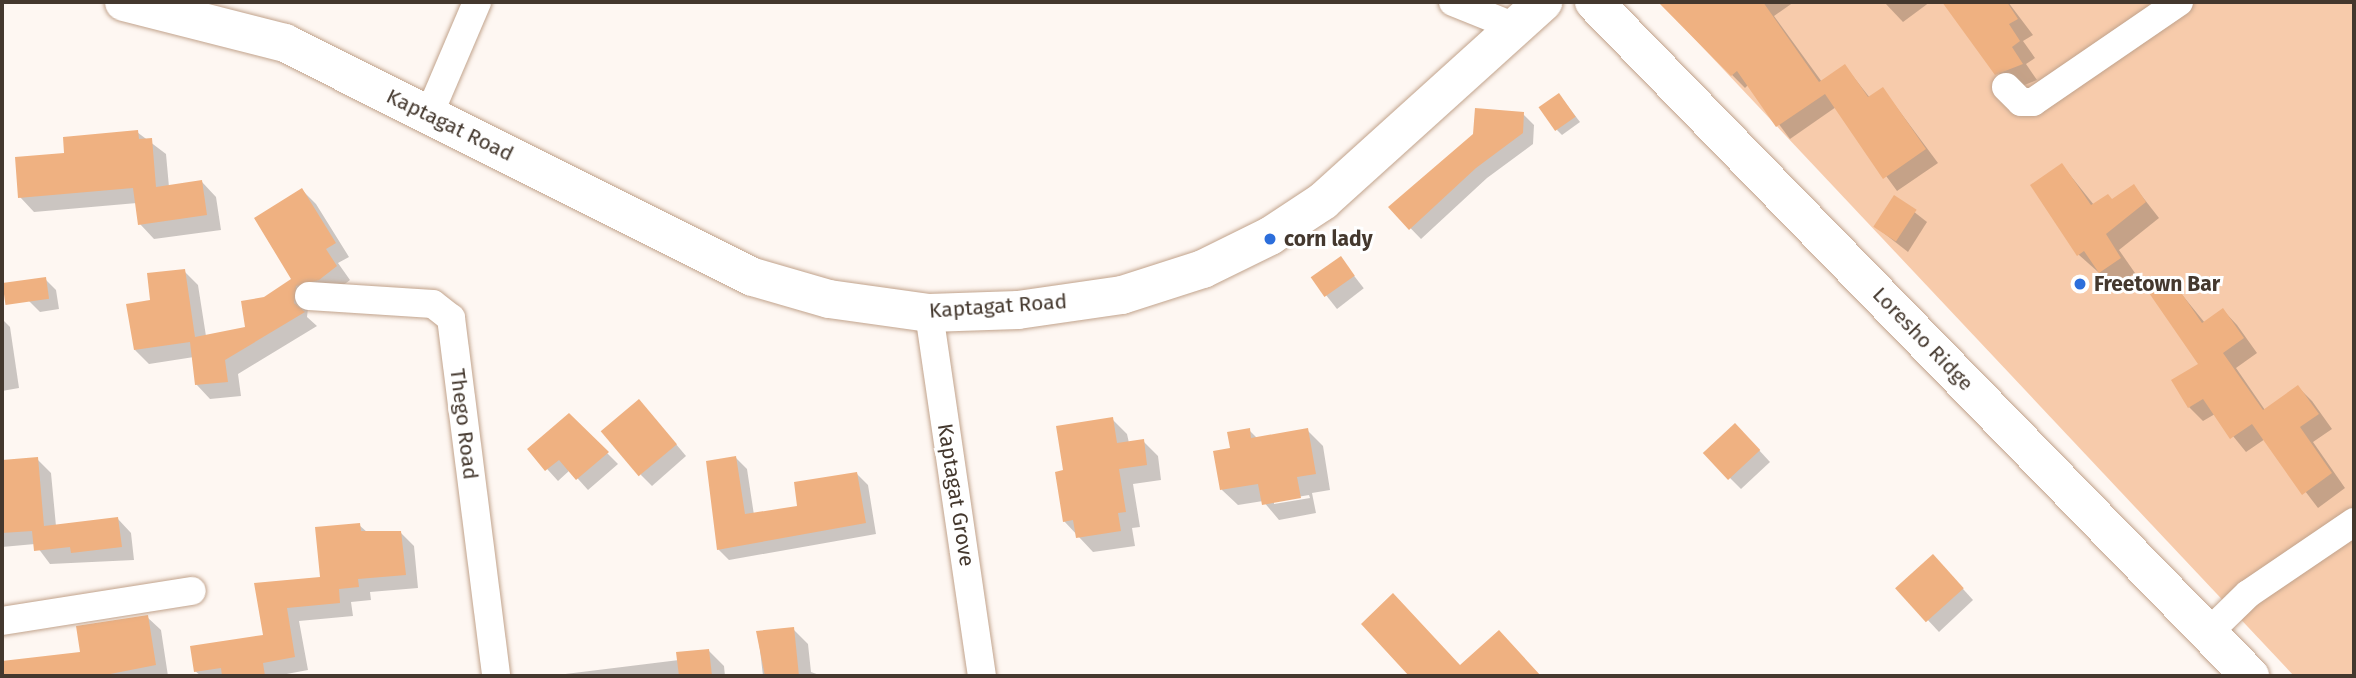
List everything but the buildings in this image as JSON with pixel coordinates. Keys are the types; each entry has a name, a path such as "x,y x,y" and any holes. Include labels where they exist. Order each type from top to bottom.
{"main road":[{"name":"Kaptagat Road","path":"124,2 285,43 428,117 566,180 753,277 829,299 929,313 1018,310 1122,295 1214,264 1270,236 1322,201 1543,2"},
{"name":"Loresho Ridge","path":"1594,2 2250,676"}],"street":[{"path":"428,117 477,2"},
{"path":"1454,2 1515,27"},
{"path":"2006,87 2021,102 2033,102 2179,2"},
{"name":"Thego Road","path":"309,296 433,304 450,318 496,676"},
{"name":"Kaptagat Grove","path":"929,313 982,676"},
{"path":"2208,633 2248,594 2354,522"},
{"path":"2,621 192,591"}],"shaded area":[{"path":"1660,2 2354,2 2354,676 2294,676"}],"place":[{"name":"corn lady","path":"1270,239"},
{"name":"Freetown Bar","path":"2080,284"}]}
